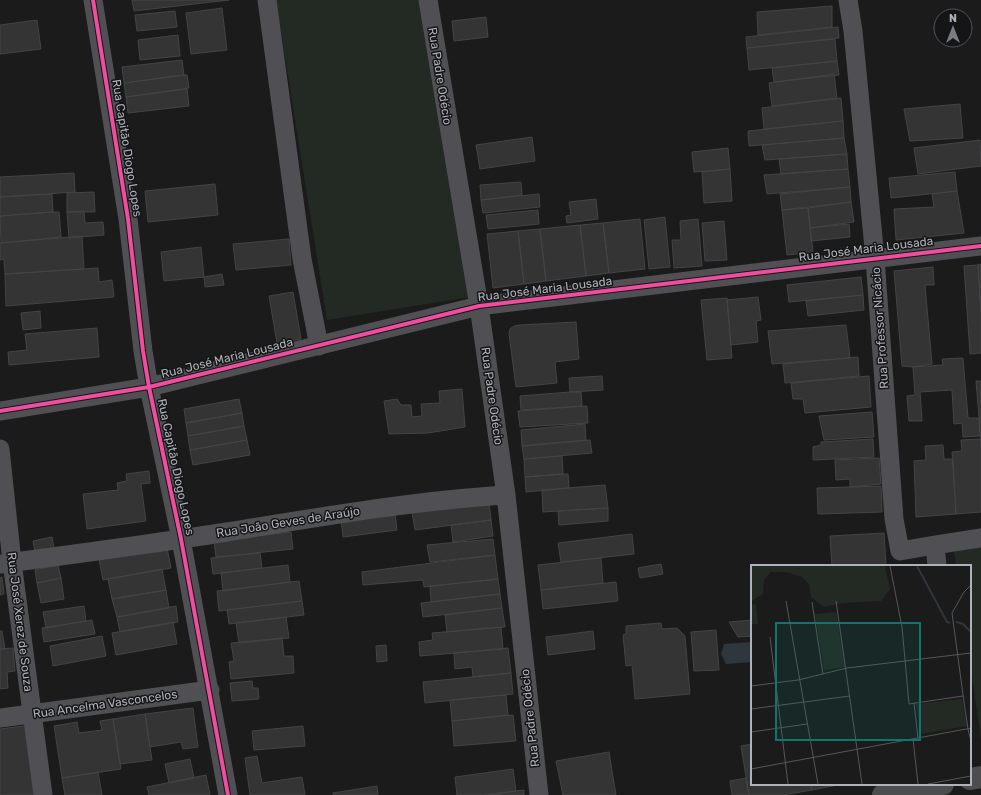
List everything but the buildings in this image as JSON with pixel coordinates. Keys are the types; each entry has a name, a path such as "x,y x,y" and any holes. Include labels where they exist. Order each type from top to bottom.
{"main road":[{"path":"971,779 981,777"},
{"path":"883,795 934,788"}],"street":[{"name":"Rua Capitão Diogo Lopes","path":"93,0 128,219 143,351 149,387 182,539 228,795"},
{"path":"267,0 302,259 319,346"},
{"name":"Rua Padre Odécio","path":"428,0 479,306 506,495 539,795"},
{"name":"Rua Professor Nicácio","path":"848,0 853,31 875,258 894,518 900,551 934,545"},
{"name":"Rua José Maria Lousada","path":"0,412 149,387 479,306 981,246"},
{"name":"Rua José Xerez de Souza","path":"0,449 6,563 32,714 43,795"},
{"name":"Rua João Geves de Araújo","path":"6,563 182,539 390,506 506,495"},
{"path":"938,565 934,545 981,538"},
{"name":"Rua Ancelma Vasconcelos","path":"0,718 210,690"}],"shaded area":[{"path":"276,0 422,0 471,297 327,320"},
{"path":"981,548 981,739 971,669 971,565 956,565 954,551"},
{"path":"751,642 751,662 726,664 721,654 724,644"}],"cycle path":[{"path":"93,0 128,219 143,351 149,387 181,539 228,795"},
{"path":"0,411 149,387 479,306 981,246"}]}
